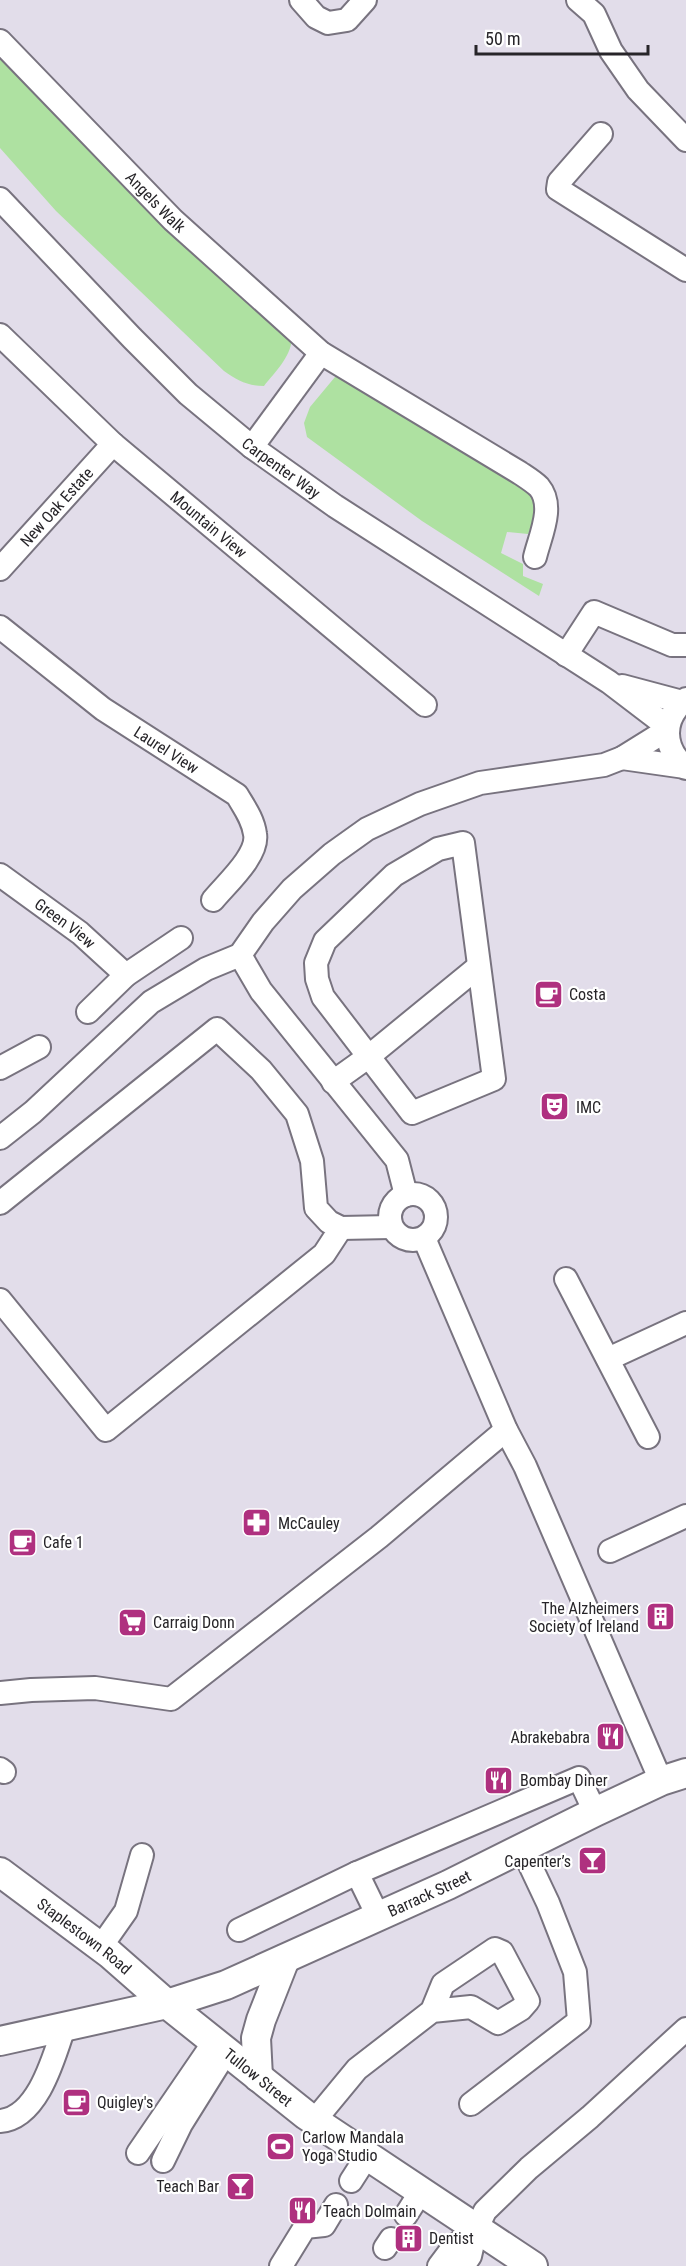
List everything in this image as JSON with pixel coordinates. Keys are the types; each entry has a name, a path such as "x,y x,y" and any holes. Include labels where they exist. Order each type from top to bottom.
{"main road":[{"name":"Barrack Street","path":"0,2041 167,2004 226,1985 522,1848 589,1800 674,1777"},
{"name":"Staplestown Road","path":"0,1872 100,1948 167,2004"},
{"path":"258,2077 256,2038 285,1959"},
{"name":"Tullow Street","path":"167,2004 314,2121 367,2156 413,2204 476,2230 533,2266"}],"street":[{"path":"301,0 316,17 328,24 347,20 365,0"},
{"path":"592,5 611,51 638,90 686,140"},
{"name":"Angels Walk","path":"0,41 173,220 321,353 520,472 539,486 546,499 546,514 535,557"},
{"path":"601,134 559,182 558,189 686,270"},
{"name":"Carpenter Way","path":"0,199 188,394 252,447 335,506 609,682 668,728"},
{"name":"Mountain View","path":"0,335 113,444 425,705"},
{"path":"252,447 321,353"},
{"name":"New Oak Estate","path":"0,569 113,444"},
{"path":"566,655 594,612 672,645 686,645"},
{"name":"Laurel View","path":"0,627 103,709 237,795 251,818 256,836 252,853 213,900"},
{"name":"Carpenter Way","path":"609,682 684,700"},
{"path":"684,700 670,718 668,728 669,746 675,758 686,767"},
{"path":"0,1138 33,1112 151,1002 206,969 240,955 263,922 292,889 332,854 367,829 420,804 480,783 603,765 622,759 668,728"},
{"path":"622,759 686,767"},
{"path":"464,843 478,967 494,1079 412,1113 323,998 317,979 316,963 325,941 394,875 438,849 464,843"},
{"name":"Green View","path":"0,875 80,933 126,975"},
{"path":"88,1012 126,975 181,938"},
{"path":"240,955 261,991 397,1160 406,1195"},
{"path":"333,1082 368,1058 478,967"},
{"path":"0,1203 217,1029 261,1070 297,1114 312,1161 316,1208 329,1222 341,1228 391,1227"},
{"path":"0,1068 39,1047"},
{"path":"415,1194 430,1201 434,1209 435,1225 424,1238 415,1241 405,1240 391,1227 390,1211 393,1204 406,1195 415,1194"},
{"path":"0,1300 106,1430 324,1254 341,1228"},
{"path":"424,1238 506,1430 674,1777"},
{"path":"566,1279 648,1437"},
{"path":"608,1359 686,1323"},
{"path":"0,1693 95,1689 171,1700 379,1537 506,1430"},
{"path":"610,1551 686,1516"},
{"path":"239,1930 579,1778 589,1800"},
{"path":"471,2104 579,2021 575,1972 548,1903 522,1848"},
{"path":"100,1948 126,1911 142,1855"},
{"path":"360,1877 378,1916"},
{"path":"314,2121 357,2069 432,2011"},
{"path":"0,2121 23,2113 38,2092 52,2062 64,2027"},
{"path":"463,2266 470,2256 476,2230 484,2211 529,2168 590,2117 686,2029"},
{"path":"138,2153 220,2047"},
{"path":"163,2161 220,2047"},
{"path":"351,2181 367,2156"},
{"path":"281,2266 305,2228 324,2225 336,2205"},
{"path":"439,2266 454,2246 476,2230"}],"green space":[{"path":"0,54 292,339 285,359 264,386 242,382 224,371 56,211 0,148"},
{"path":"340,376 525,487 535,504 535,517 528,534 507,532 501,553 523,564 523,576 543,584 539,596 422,521 307,437 304,423 310,407 335,377"}],"place":[{"name":"Costa","path":"548,994"},
{"name":"IMC","path":"555,1107"},
{"name":"McCauley","path":"257,1523"},
{"name":"Cafe 1","path":"22,1542"},
{"name":"The Alzheimers Society of Ireland","path":"660,1617"},
{"name":"Carraig Donn","path":"132,1622"},
{"name":"Abrakebabra","path":"611,1737"},
{"name":"Bombay Diner","path":"499,1780"},
{"name":"Capenter’s","path":"592,1861"},
{"name":"Quigley's","path":"76,2102"},
{"name":"Carlow Mandala Yoga Studio","path":"281,2146"},
{"name":"Teach Bar","path":"240,2186"},
{"name":"Teach Dolmain","path":"302,2211"},
{"name":"Dentist","path":"408,2238"}]}
